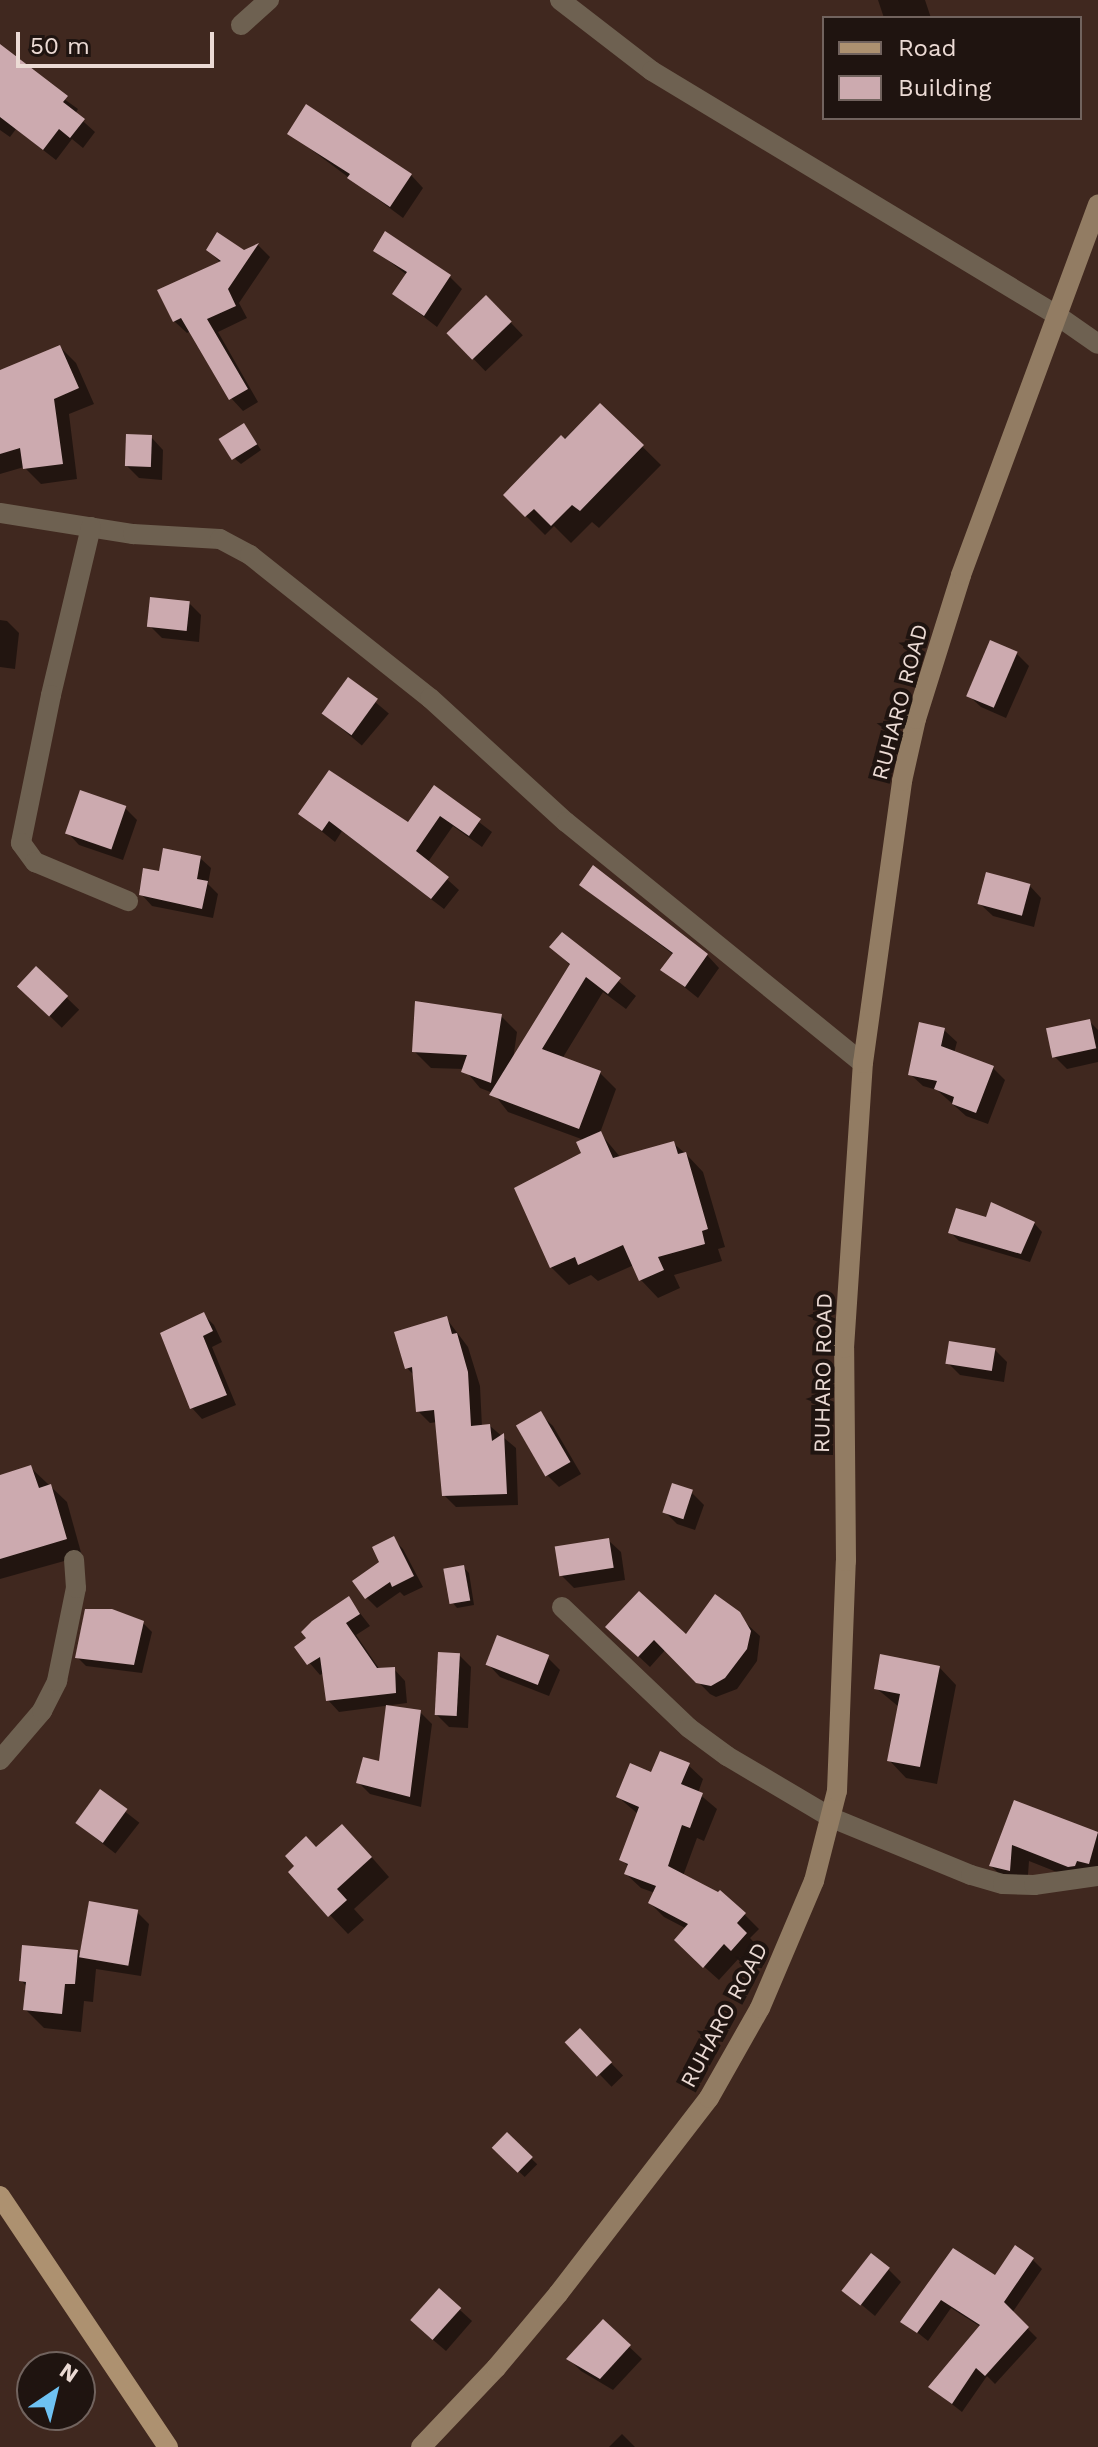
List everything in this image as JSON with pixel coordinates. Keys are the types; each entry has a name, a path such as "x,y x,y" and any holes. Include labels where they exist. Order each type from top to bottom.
{"main road":[{"path":"0,2196 168,2447"}],"street":[{"path":"241,25 269,0"},
{"path":"560,0 652,71 1055,314 1098,344"},
{"name":"RUHARO ROAD","path":"421,2447 496,2368 558,2294 709,2098 760,2008 814,1881 837,1791 846,1561 844,1348 863,1063 902,781 916,719 961,575 1055,314 1098,205"},
{"path":"0,513 133,534 220,539 250,555 430,698 566,822 863,1063"},
{"path":"91,527 51,695 21,843 35,862 128,901"},
{"path":"0,1760 42,1711 57,1681 76,1588 74,1560"},
{"path":"562,1607 689,1728 727,1756 832,1818 943,1865 1003,1884 1034,1885 1098,1876"}],"building":[{"path":"0,44 68,96 63,102 85,119 70,138 59,129 43,150 0,117"},
{"path":"306,104 412,174 390,207 347,178 350,174 287,134"},
{"path":"385,231 451,275 424,316 392,294 407,272 373,251"},
{"path":"217,232 244,250 259,243 228,289 236,306 207,319 248,389 229,400 181,318 173,322 157,290 221,261 206,250"},
{"path":"486,295 512,322 472,360 446,333"},
{"path":"60,345 79,388 54,399 63,464 23,469 20,448 0,454 0,370"},
{"path":"600,403 644,445 580,511 572,505 551,526 534,509 525,517 503,495 561,435 565,439"},
{"path":"244,423 257,444 232,460 219,439"},
{"path":"126,434 152,435 151,467 125,466"},
{"path":"150,597 190,601 187,631 147,627"},
{"path":"990,640 1018,652 994,708 966,696"},
{"path":"348,677 378,699 351,735 322,713"},
{"path":"329,770 408,822 434,785 481,819 469,836 440,816 416,851 449,877 431,899 329,821 322,831 298,814"},
{"path":"80,790 126,806 111,849 65,833"},
{"path":"163,848 201,856 197,879 208,881 202,909 139,895 143,868 159,871"},
{"path":"593,865 708,954 685,987 660,970 673,953 579,885"},
{"path":"986,872 1030,884 1022,916 977,904"},
{"path":"562,932 621,978 608,994 586,977 542,1049 601,1071 579,1129 489,1095 570,964 549,947"},
{"path":"36,966 68,996 49,1016 17,986"},
{"path":"415,1001 502,1014 491,1083 461,1072 467,1055 412,1052"},
{"path":"1090,1019 1096,1048 1052,1058 1046,1028"},
{"path":"919,1022 945,1028 941,1046 994,1066 976,1113 952,1104 954,1097 934,1089 937,1081 908,1075"},
{"path":"601,1131 613,1158 674,1141 678,1154 686,1152 708,1229 702,1231 705,1244 658,1257 664,1270 639,1281 623,1245 578,1265 575,1257 550,1268 514,1188 581,1153 576,1142"},
{"path":"991,1202 1035,1222 1021,1254 948,1233 956,1208 986,1217"},
{"path":"204,1312 213,1331 203,1336 227,1395 190,1409 160,1333"},
{"path":"447,1316 452,1334 457,1333 468,1372 471,1426 490,1424 492,1441 504,1433 507,1494 442,1496 434,1410 416,1412 412,1367 405,1369 394,1332"},
{"path":"949,1341 995,1348 992,1371 945,1364"},
{"path":"541,1411 570,1462 545,1477 516,1426"},
{"path":"31,1465 39,1488 51,1484 67,1539 0,1559 0,1475"},
{"path":"672,1483 693,1490 683,1519 662,1512"},
{"path":"394,1536 414,1576 392,1587 390,1582 365,1599 352,1581 379,1562 372,1547"},
{"path":"609,1538 614,1568 559,1576 555,1547"},
{"path":"464,1565 470,1600 450,1604 443,1569"},
{"path":"639,1591 686,1634 715,1594 740,1612 751,1631 747,1649 725,1678 711,1686 696,1683 654,1640 638,1657 605,1627"},
{"path":"349,1596 360,1614 346,1623 377,1668 395,1667 396,1693 326,1701 320,1657 307,1665 294,1647 306,1638 301,1632 312,1621"},
{"path":"85,1609 112,1609 144,1621 134,1665 75,1658"},
{"path":"497,1635 549,1655 538,1685 486,1665"},
{"path":"438,1652 460,1653 457,1716 435,1715"},
{"path":"880,1654 940,1666 920,1767 887,1761 900,1694 874,1689"},
{"path":"386,1705 421,1710 410,1797 356,1783 363,1757 379,1761"},
{"path":"660,1751 690,1763 681,1784 703,1793 690,1828 682,1825 668,1866 718,1892 720,1890 746,1913 737,1923 747,1933 731,1951 724,1944 703,1968 674,1940 688,1924 648,1903 656,1886 624,1874 628,1864 619,1860 639,1807 616,1797 630,1763 651,1772"},
{"path":"100,1789 128,1809 103,1843 75,1823"},
{"path":"1014,1800 1098,1832 1089,1864 1077,1861 1075,1866 1068,1867 1012,1845 1010,1871 989,1866"},
{"path":"342,1824 372,1857 337,1889 347,1900 328,1917 288,1872 294,1866 285,1856 306,1836 316,1847"},
{"path":"89,1901 138,1910 128,1966 79,1957"},
{"path":"22,1945 78,1950 75,1984 65,1984 62,2014 23,2010 26,1982 19,1981"},
{"path":"580,2028 612,2062 597,2077 565,2042"},
{"path":"507,2132 533,2157 518,2173 492,2148"},
{"path":"1015,2245 1034,2258 1004,2302 1029,2327 985,2376 976,2368 952,2404 928,2387 980,2325 941,2300 917,2333 900,2322 953,2248 995,2275"},
{"path":"871,2253 890,2268 860,2306 841,2291"},
{"path":"439,2288 461,2308 433,2340 410,2320"},
{"path":"603,2319 631,2345 600,2379 566,2359"}]}
